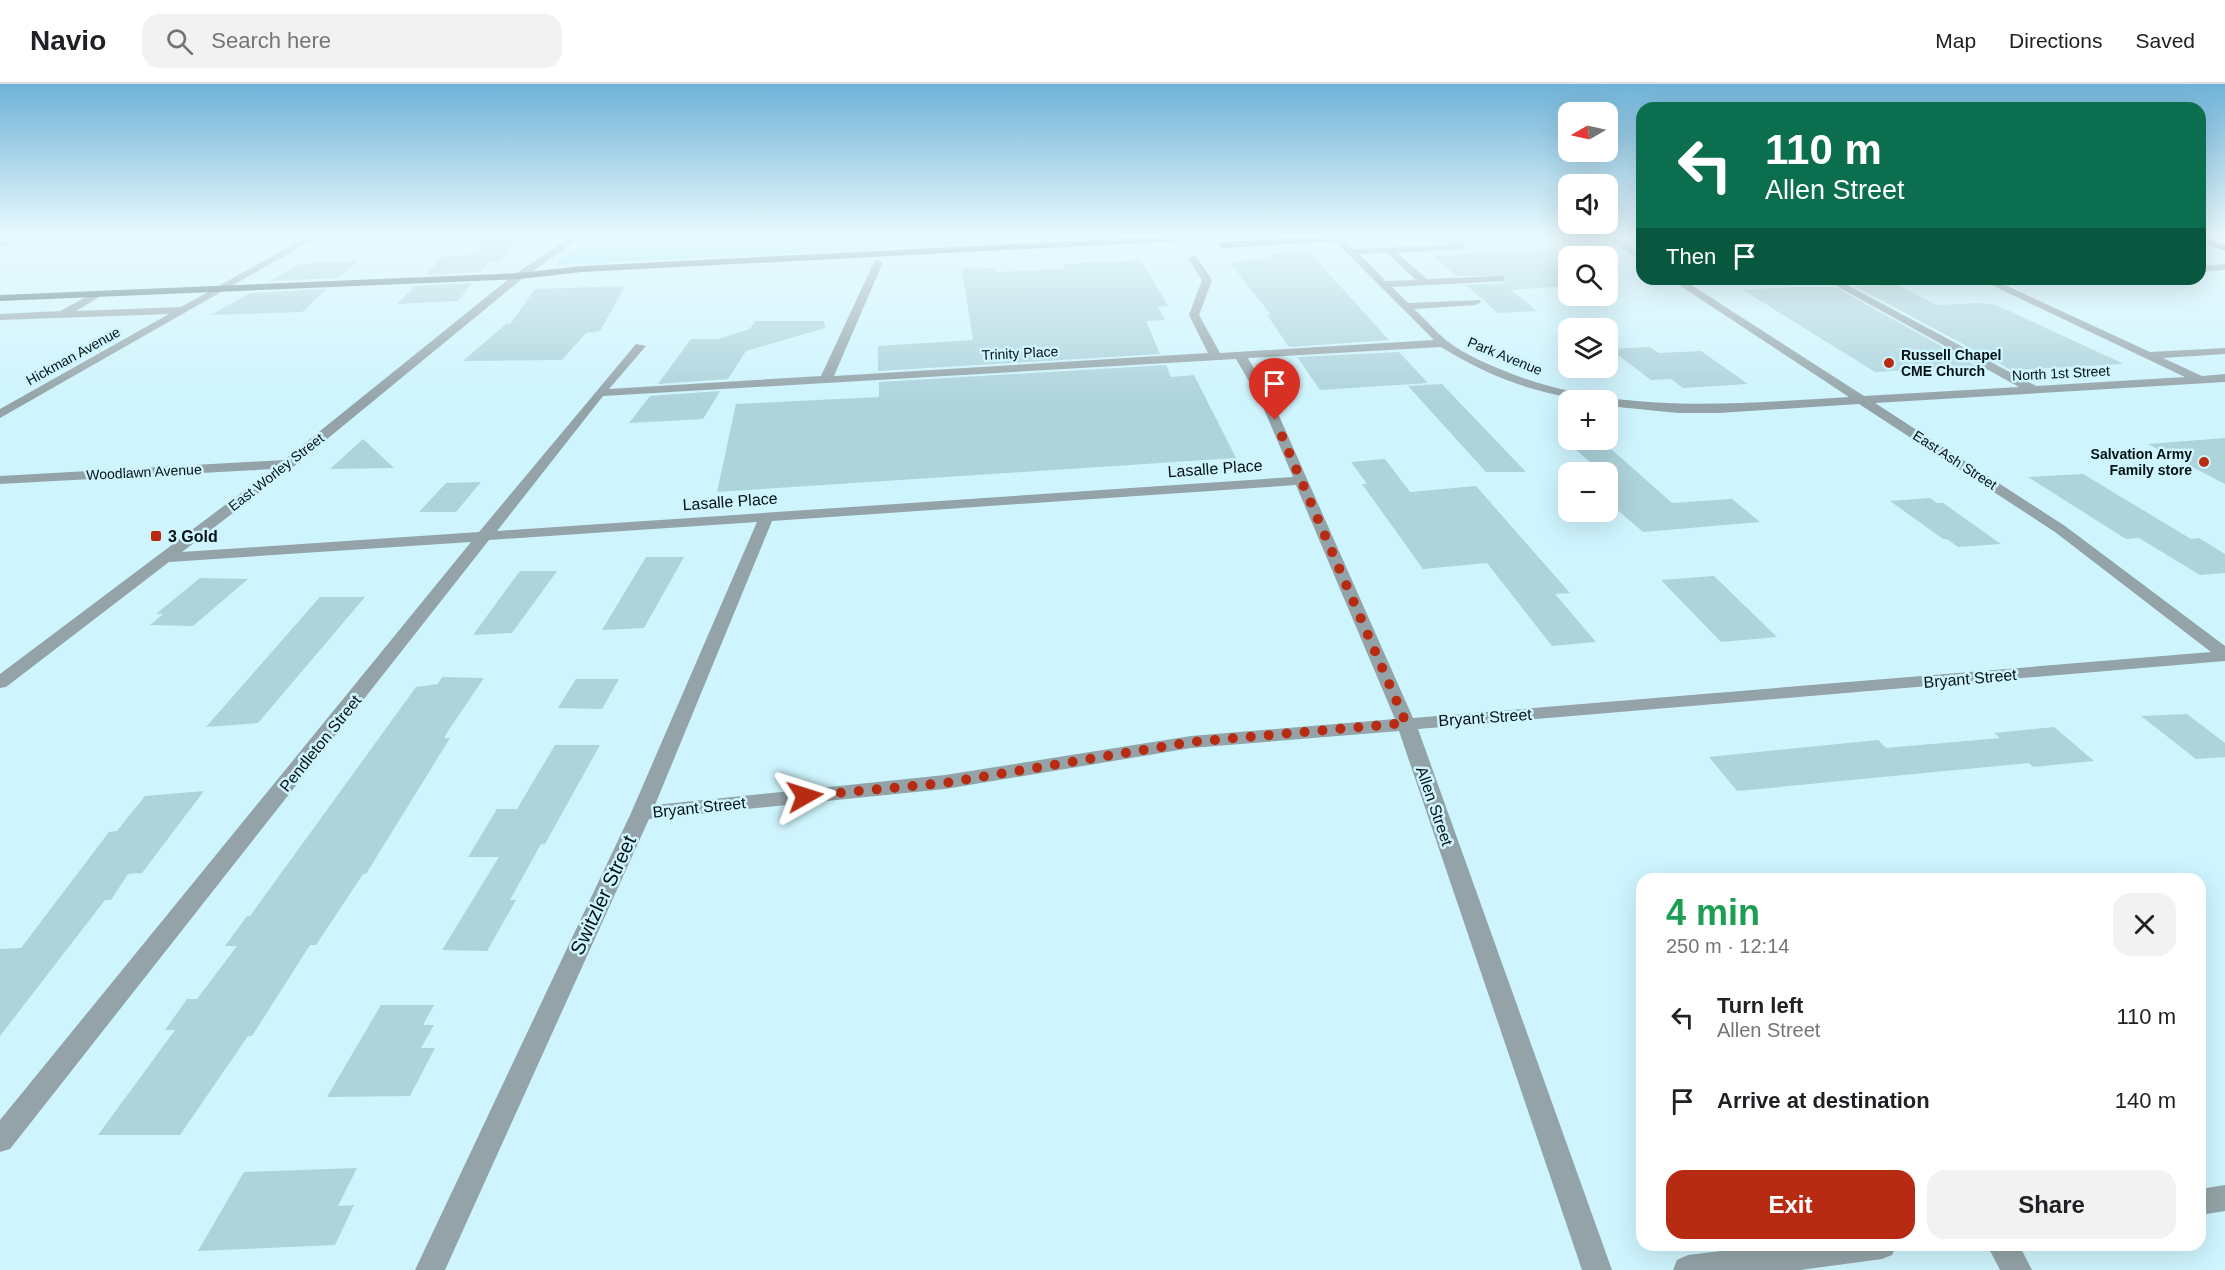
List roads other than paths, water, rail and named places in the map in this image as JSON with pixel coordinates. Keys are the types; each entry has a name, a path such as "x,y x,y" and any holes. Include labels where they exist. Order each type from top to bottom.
{"main road":[{"path":"0,298 174,290"}],"street":[{"name":"Hickman Avenue","path":"0,414 219,290"},
{"name":"East Worley Street","path":"0,683 288,464 501,290"},
{"path":"826,379 865,290"},
{"path":"1202,290 1194,315 1216,357"},
{"name":"Park Avenue","path":"1389,290 1443,343 1487,368 1524,383 1558,391"},
{"name":"East Ash Street","path":"1693,290 1864,399 2060,529 2225,655"},
{"path":"1850,290 2034,390"},
{"path":"2008,290 2224,391"},
{"path":"61,315 97,294"},
{"path":"1405,306 1476,302"},
{"path":"0,317 184,310"},
{"name":"Trinity Place","path":"599,393 1443,343"},
{"name":"Pendleton Street","path":"0,1140 599,393 640,346"},
{"path":"2147,355 2225,351"},
{"name":"Allen Street","path":"1240,355 1266,400 1406,723 1597,1270"},
{"name":"North 1st Street","path":"1864,399 2225,378"},
{"path":"1618,403 1678,409 1719,409 1864,399"},
{"name":"Woodlawn Avenue","path":"0,480 288,464"},
{"name":"Lasalle Place","path":"163,558 1300,480"},
{"name":"Switzler Street","path":"430,1270 641,813 767,516"},
{"name":"Bryant Street","path":"641,813 945,783 1191,742 1406,723 1723,700 2225,655"},
{"path":"2206,1201 2225,1198"},
{"path":"1688,1270 1835,1251"},
{"path":"2006,1251 2017,1270"}],"place":[{"name":"Russell Chapel CME Church","path":"1889,363"},
{"name":"Salvation Army Family store","path":"2204,462"},
{"name":"3 Gold","path":"156,536"}]}
